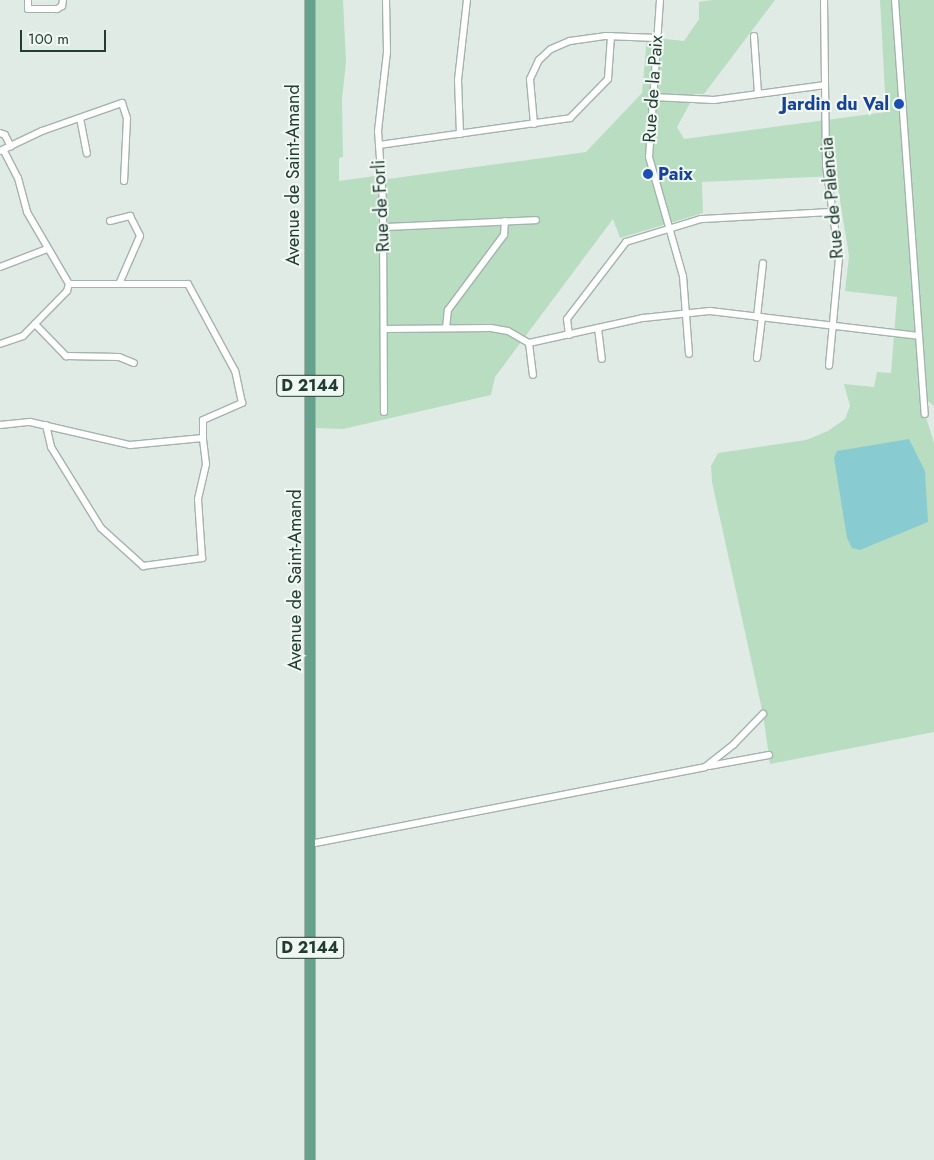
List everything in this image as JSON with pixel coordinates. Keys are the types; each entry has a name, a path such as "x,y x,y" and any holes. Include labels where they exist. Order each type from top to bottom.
{"main road":[{"name":"Avenue de Saint-Amand","path":"310,0 310,1160"}],"street":[{"path":"28,0 28,9 57,9 62,6 63,0"},
{"name":"Rue de Forli","path":"384,412 384,227 379,145 380,95 387,52 386,0"},
{"path":"460,134 458,80 467,0"},
{"name":"Rue de la Paix","path":"660,0 649,157 683,276 689,354"},
{"name":"Rue de Palencia","path":"824,0 826,165 839,258 829,366"},
{"path":"895,0 925,414"},
{"path":"379,145 570,118 605,82 611,36"},
{"path":"534,124 530,79 543,55 563,43 611,36 657,38"},
{"path":"754,36 758,94"},
{"path":"653,97 712,100 825,85"},
{"path":"0,344 23,336 67,291 69,284 27,212 18,178 2,151 42,131 122,104 127,118 124,181"},
{"path":"80,118 87,153"},
{"path":"0,133 5,135 11,147"},
{"path":"569,335 568,319 623,244 705,218 832,212"},
{"path":"110,221 130,216 140,236 119,284"},
{"path":"384,227 536,220"},
{"path":"446,328 448,310 504,235 505,221"},
{"path":"0,267 47,249"},
{"path":"757,358 763,263"},
{"path":"46,425 51,447 101,528 143,566 202,558 198,499 206,464 203,438 204,420 242,403 235,371 188,284 69,284"},
{"path":"384,328 501,329 529,343 643,318 687,315 710,311 919,336"},
{"path":"35,324 66,356 119,357 134,363"},
{"path":"598,328 602,359"},
{"path":"529,343 533,374"},
{"path":"0,425 30,422 130,445 203,438"},
{"path":"705,767 734,744 763,714"},
{"path":"310,844 769,755"}],"green space":[{"path":"310,0 343,0 346,62 342,99 343,157 339,158 339,181 375,176 388,179 586,152 642,93 647,37 684,41 699,19 699,2 712,0 775,0 704,94 695,94 677,127 684,139 886,112 880,0 934,0 934,406 927,400 925,414 934,443 934,732 770,764 763,714 712,482 711,466 718,453 806,440 828,431 845,419 850,406 844,384 874,387 877,372 891,373 897,297 845,291 849,256 836,176 702,182 703,213 620,238 613,219 495,377 491,395 343,429 312,428"}],"water":[{"path":"909,439 925,471 928,522 860,550 852,548 847,538 834,458 837,451"}],"place":[{"name":"Jardin du Val","path":"899,104"},
{"name":"Paix","path":"648,174"}]}
